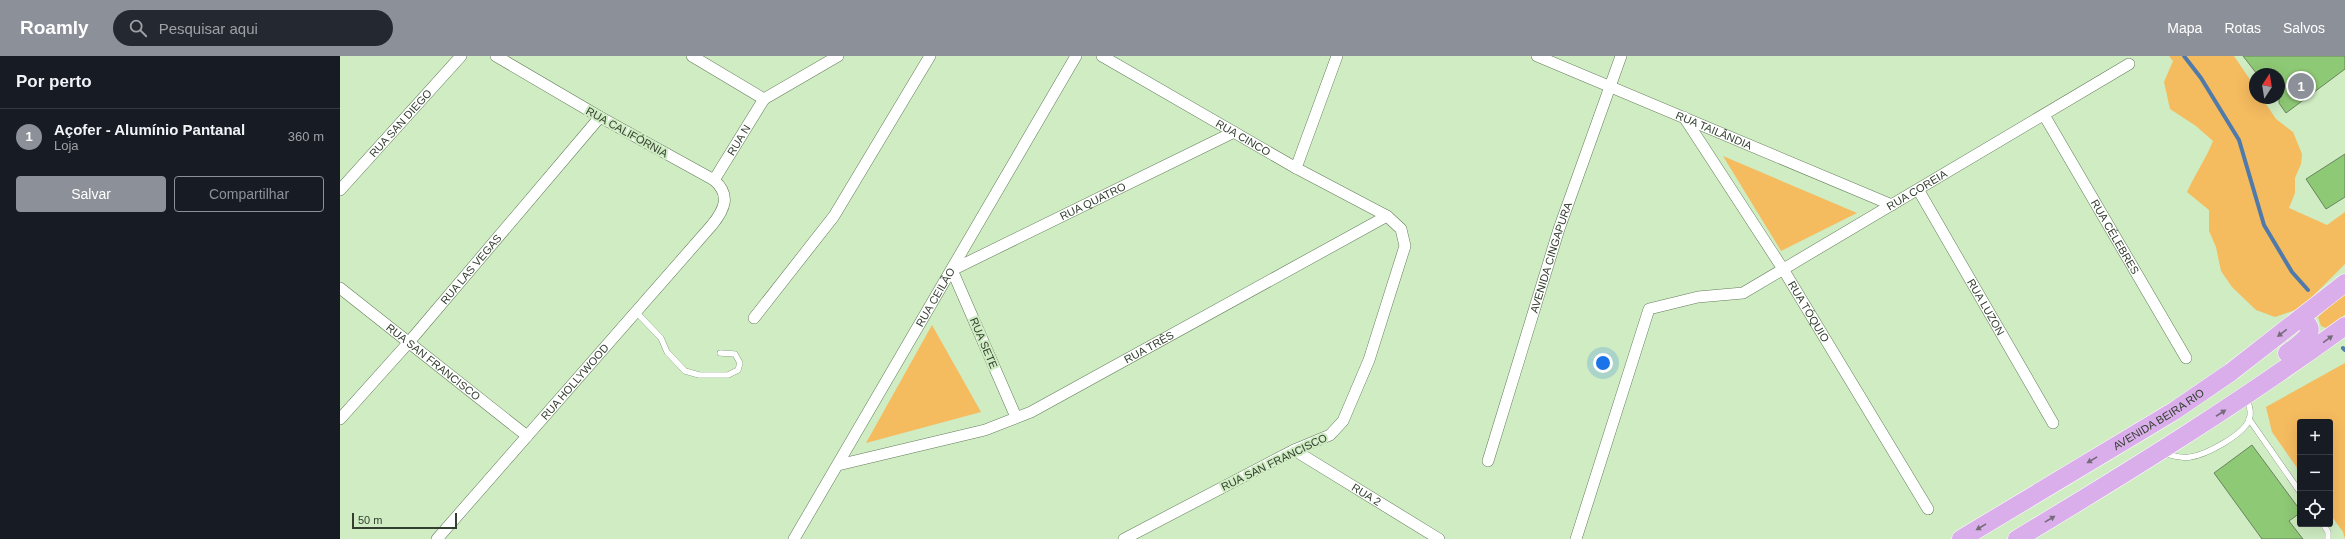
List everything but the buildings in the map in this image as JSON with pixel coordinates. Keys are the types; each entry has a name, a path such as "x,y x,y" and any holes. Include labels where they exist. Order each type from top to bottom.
{"main road":[{"name":"AVENIDA BEIRA RIO","path":"1961,539 2174,411 2232,372 2345,283"},
{"path":"2246,396 2256,378 2265,368 2305,340 2309,334 2309,327 2305,322 2299,320"},
{"path":"2017,539 2161,453 2246,396 2345,326"}],"street":[{"name":"RUA SAN DIEGO","path":"340,190 461,56"},
{"name":"RUA CALIFÓRNIA","path":"496,56 600,117 714,180 725,194 725,206 712,224"},
{"path":"692,56 764,99 838,56"},
{"path":"754,318 834,216 930,56"},
{"name":"RUA CEILÃO","path":"794,539 1076,56"},
{"name":"RUA CINCO","path":"1102,56 1296,168 1387,216"},
{"path":"1296,168 1336,56"},
{"name":"RUA TAILÂNDIA","path":"1536,56 1892,205"},
{"name":"AVENIDA CINGAPURA","path":"1488,461 1559,228 1621,56"},
{"name":"RUA COREIA","path":"1576,539 1649,309 1698,297 1743,293 1892,205 1919,191 2129,64"},
{"name":"RUA N","path":"714,180 764,99"},
{"name":"RUA CÉLEBRES","path":"2044,115 2186,358"},
{"name":"RUA LAS VEGAS","path":"340,419 410,341 600,117"},
{"name":"RUA TÓQUIO","path":"1684,117 1783,269 1928,509"},
{"name":"RUA QUATRO","path":"952,270 1234,132"},
{"name":"RUA LUZON","path":"1919,191 2053,423"},
{"name":"RUA SAN FRANCISCO","path":"1124,539 1294,450 1330,435 1343,421 1369,360 1405,246 1402,229 1387,216"},
{"name":"RUA TRÊS","path":"838,465 985,430 1031,412 1387,216"},
{"name":"RUA HOLLYWOOD","path":"437,539 712,224"},
{"name":"RUA SETE","path":"952,270 1016,417"},
{"name":"RUA SAN FRANCISCO","path":"340,288 410,341 527,436"},
{"name":"RUA 2","path":"1294,450 1439,539"}],"lane":[{"path":"636,312 661,338 667,352 685,371 699,375 728,374 738,370 740,363 736,354 720,353"},
{"path":"2161,453 2188,458 2203,454 2243,429 2249,419 2251,410 2246,396"},
{"path":"2249,419 2299,491"},
{"path":"2325,527 2328,532 2328,539"}],"shaded area":[{"path":"2169,56 2234,56 2249,78 2249,104 2266,104 2276,119 2293,132 2302,154 2301,164 2295,178 2295,193 2289,208 2327,225 2345,212 2345,264 2301,308 2275,317 2256,310 2232,287 2221,271 2216,247 2209,231 2209,210 2187,192 2213,141 2196,126 2170,109 2164,82 2173,61"},
{"path":"1723,156 1857,213 1781,251"},
{"path":"2345,293 2345,315 2326,328 2321,326 2318,317"},
{"path":"932,325 981,412 866,443"},
{"path":"2345,363 2345,539 2343,532 2333,518 2333,419 2297,419 2297,468 2272,432 2266,407"}],"waterway":[{"path":"2184,56 2201,78 2239,140 2264,225 2292,272 2308,290"}],"place":[{"name":"Açofer - Alumínio Pantanal","path":"2301,86"}]}
